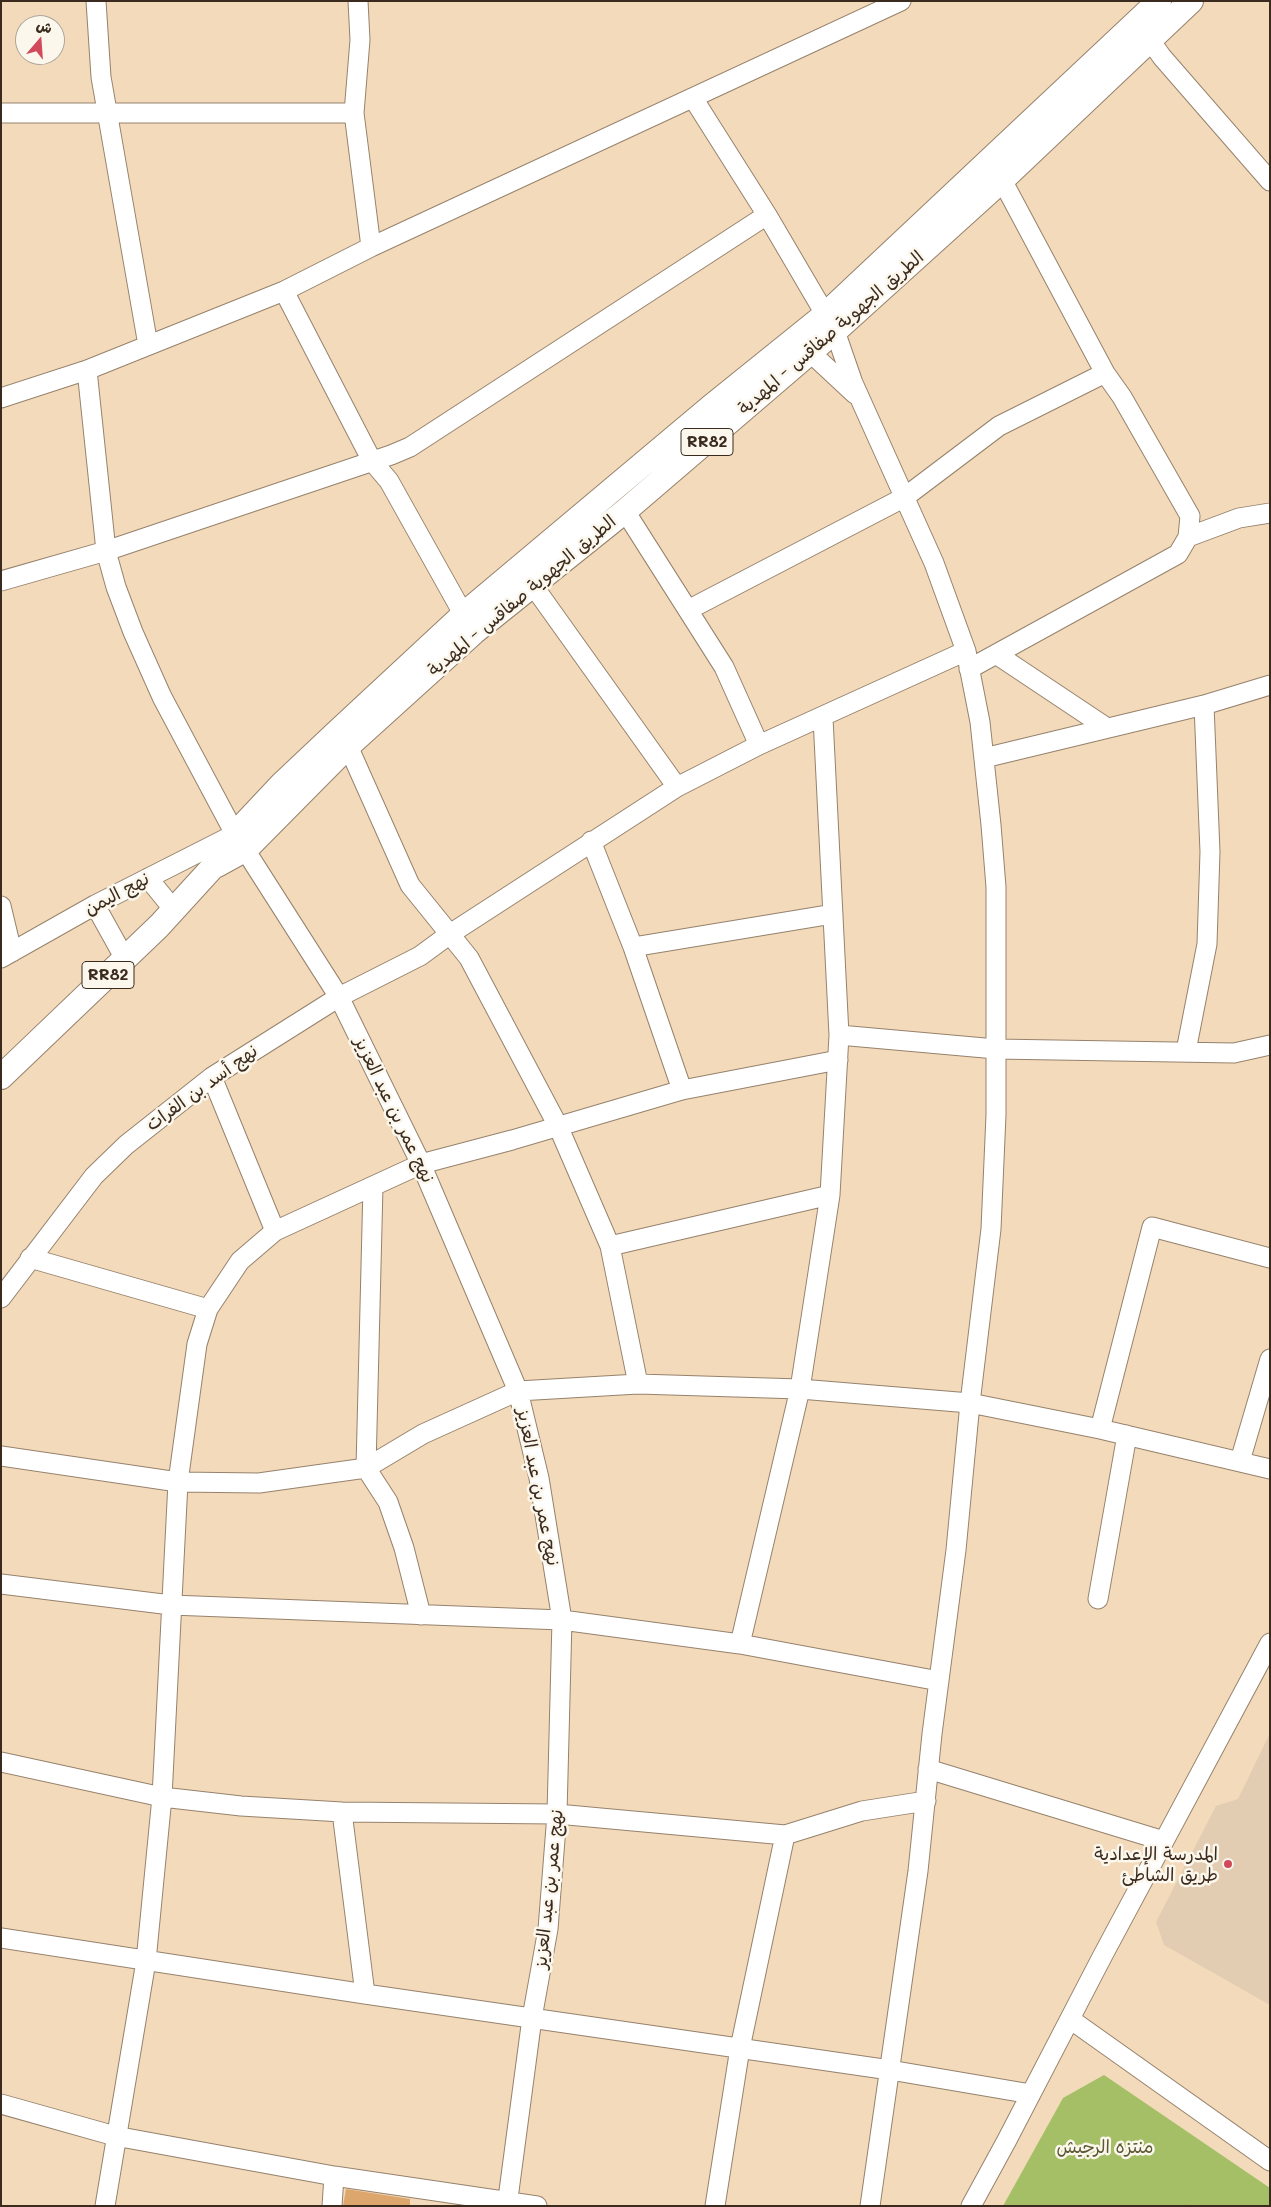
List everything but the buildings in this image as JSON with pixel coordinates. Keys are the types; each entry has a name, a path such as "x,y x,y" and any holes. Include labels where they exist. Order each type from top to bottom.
{"main road":[{"name":"الطريق الجهوية صفاقس - المهدية","path":"831,323 1159,1"},
{"name":"الطريق الجهوية صفاقس - المهدية","path":"240,841 282,784 469,624 1002,180 1150,42 1191,1"},
{"name":"الطريق الجهوية صفاقس - المهدية","path":"1,1078 174,910 211,869 348,746 469,624 532,584 625,511 804,344"}],"street":[{"path":"96,1 101,76 148,345"},
{"path":"358,1 360,40 354,113 371,247"},
{"path":"1,398 87,370 284,291 371,247 693,98 880,6 901,1"},
{"path":"1138,22 1150,42 1270,181"},
{"path":"693,98 767,215 831,323 860,398 934,563 968,660 980,722 996,887 996,1115 991,1229 970,1403 956,1550 928,1769 926,1801 870,2206"},
{"path":"1,113 354,113"},
{"path":"1002,180 1105,373 1122,397 1190,516 1188,537 1239,518 1270,513"},
{"path":"1,581 106,551 410,447 767,215"},
{"path":"284,291 372,461 389,482 469,624"},
{"path":"804,344 860,398"},
{"name":"نهج عمر بن عبد العزيز","path":"87,370 106,551 132,632 162,697 240,841 339,997 421,1164 518,1392 539,1478 562,1620 557,1814 548,1929 532,2018 508,2203"},
{"path":"688,610 905,497 999,426 1105,373"},
{"path":"625,511 724,667 759,745"},
{"name":"نهج أسد بن الفرات","path":"1,1298 94,1176 126,1145 212,1077 339,997 420,956 450,934 591,841 677,787 759,745 823,718 968,660 996,654 1178,554 1188,537"},
{"path":"532,584 677,787"},
{"path":"996,654 1107,728"},
{"path":"984,758 1204,705 1270,685"},
{"path":"1186,1051 1207,944 1210,852 1204,705"},
{"path":"740,1644 800,1389 830,1195 839,1034 823,718"},
{"path":"348,746 410,886 470,958 558,1126 610,1246 638,1384"},
{"name":"نهج اليمن","path":"6,955 95,905 148,878 240,841"},
{"path":"591,841 633,947 682,1090"},
{"path":"148,878 174,910"},
{"path":"95,905 124,959"},
{"path":"1,906 6,955"},
{"path":"633,947 833,914"},
{"path":"839,1034 996,1049 1234,1053 1270,1045"},
{"path":"104,2206 146,1961 162,1797 178,1482 197,1344 208,1309 240,1261 274,1231 421,1164 512,1140 682,1090 838,1060"},
{"path":"212,1077 274,1231"},
{"path":"373,1186 366,1468 388,1502 404,1548 421,1615"},
{"path":"610,1246 830,1195"},
{"path":"1100,1429 1152,1227 1270,1258"},
{"path":"30,1258 208,1309"},
{"path":"1240,1461 1270,1359"},
{"path":"1,1456 178,1482 259,1483 366,1468 423,1434 518,1392 638,1384 800,1389 970,1403 1100,1429 1270,1469"},
{"path":"1098,1599 1127,1435"},
{"path":"1,1584 171,1606 562,1620 740,1644 939,1681"},
{"path":"971,2205 1032,2094 1164,1841 1270,1644"},
{"path":"1,1762 162,1797 241,1806 342,1812 557,1814 785,1835 862,1811 926,1801"},
{"path":"928,1769 1164,1841"},
{"path":"342,1812 365,1994"},
{"path":"715,2206 740,2048 785,1835"},
{"path":"1,1938 365,1994 890,2070 1032,2094"},
{"path":"1070,2019 1270,2161"},
{"path":"1,2104 115,2136 334,2176 537,2206"},
{"path":"332,2206 334,2176"}],"shaded area":[{"name":"المدرسة الإعدادية طريق الشاطئ","path":"1270,1733 1270,2005 1164,1945 1156,1922 1216,1806 1238,1799"}],"green space":[{"name":"منتزه الرجيش","path":"1104,2075 1270,2188 1270,2206 1003,2206 1063,2098"}],"place":[{"name":"المدرسة الإعدادية طريق الشاطئ","path":"1228,1864"}]}
